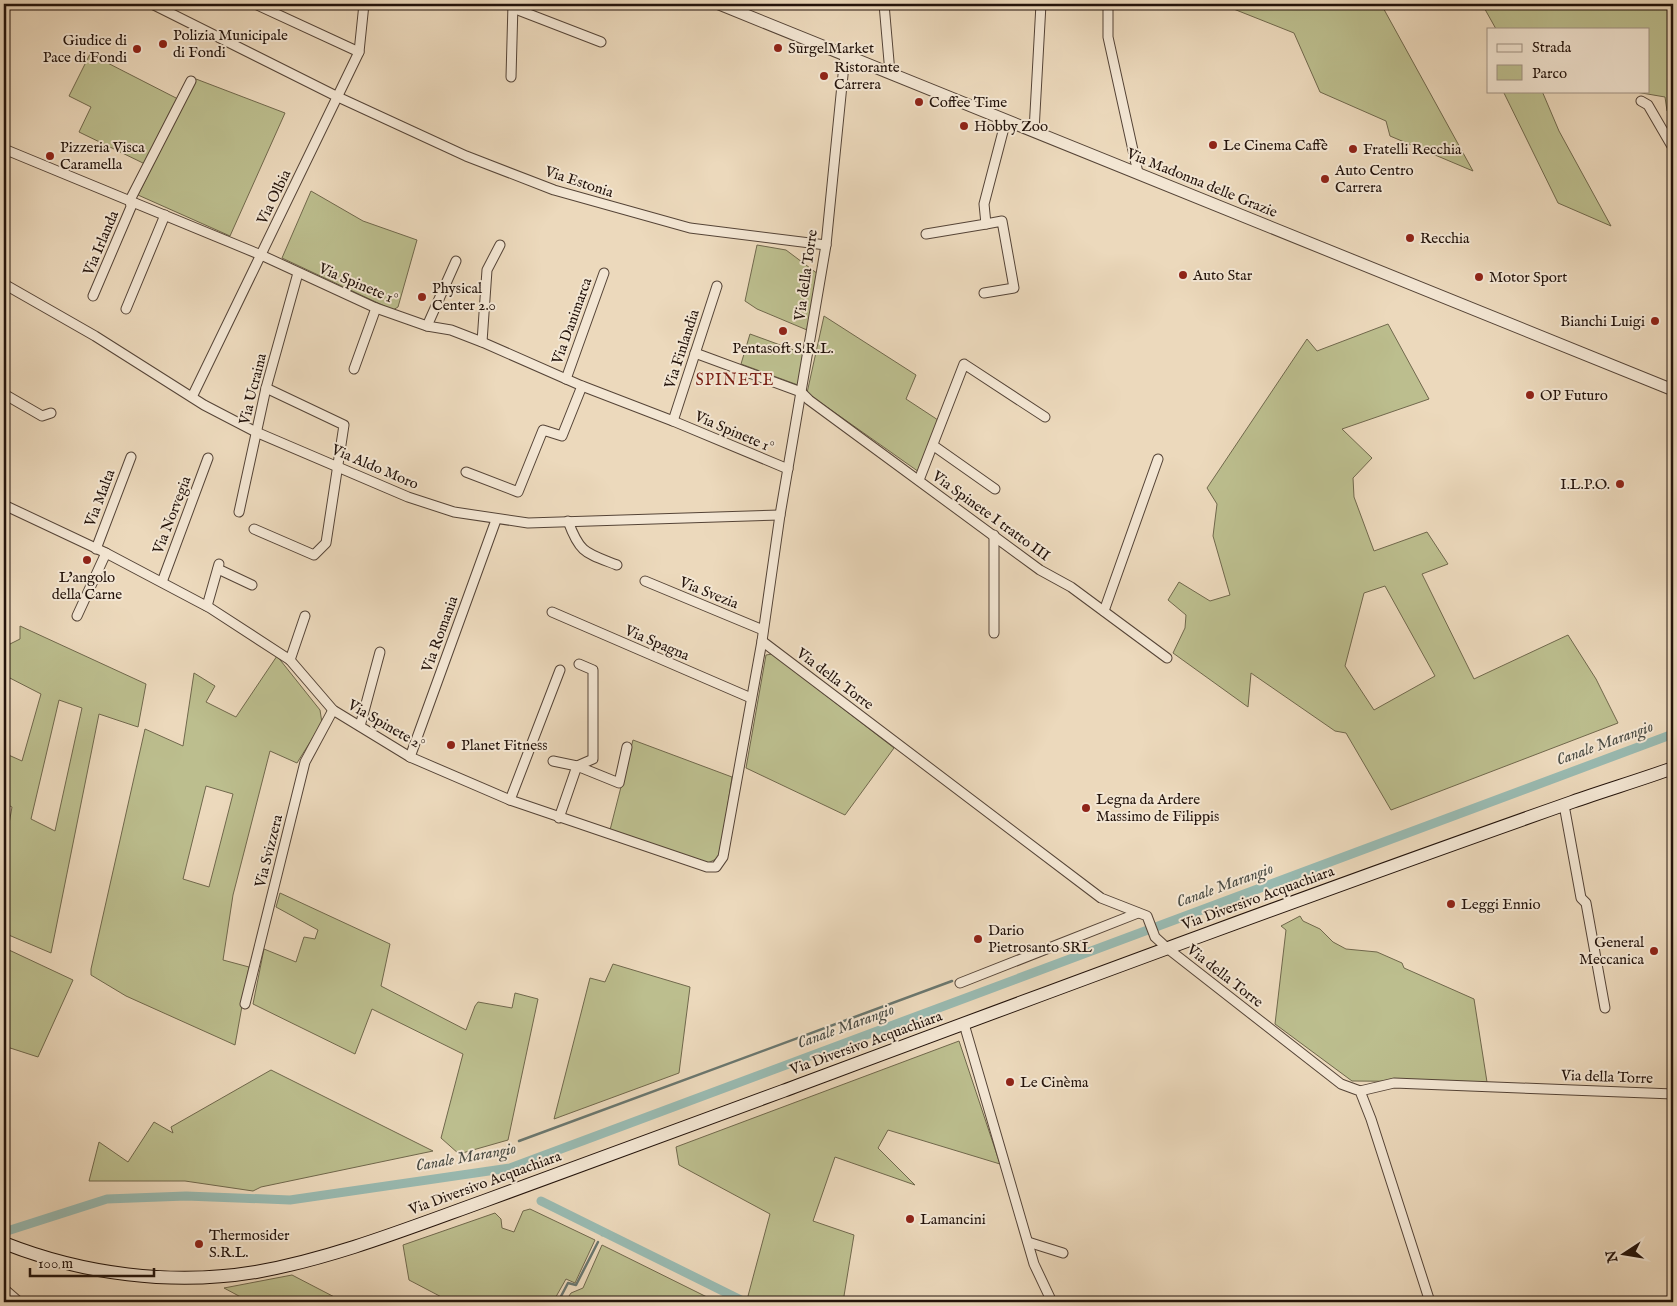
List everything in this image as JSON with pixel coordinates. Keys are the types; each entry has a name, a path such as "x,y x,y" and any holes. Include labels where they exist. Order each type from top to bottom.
{"main road":[{"name":"Via Diversivo Acquachiara","path":"6,1245 96,1270 160,1277 224,1276 285,1266 382,1237 1167,948 1564,805 1673,768"}],"street":[{"name":"Via Estonia","path":"152,4 338,97 466,156 554,190 690,228 826,245"},
{"path":"255,4 358,52"},
{"name":"Via Olbia","path":"192,397 358,52 364,4"},
{"name":"Via Madonna delle Grazie","path":"719,4 1673,390"},
{"path":"884,4 890,73"},
{"path":"1034,131 1041,4"},
{"path":"1108,4 1108,37 1138,173"},
{"path":"511,77 513,6 601,42"},
{"name":"Via della Torre","path":"845,55 826,245 780,515 762,640 1101,898 1147,916 1156,937 1167,948 1342,1084 1360,1091 1394,1083 1673,1094"},
{"name":"Via Irlanda","path":"93,296 131,207 130,200 191,80"},
{"path":"1641,101 1648,105 1673,148"},
{"path":"986,224 984,204 1006,120"},
{"name":"Via Spinete 1°","path":"4,150 261,255 376,308 427,326 451,330 482,342 582,386 788,469"},
{"path":"126,309 165,215"},
{"path":"926,234 1002,221 1014,288 984,293"},
{"path":"482,342 487,270 500,245"},
{"path":"427,326 456,261"},
{"name":"Via Ucraina","path":"239,512 266,388 298,273"},
{"name":"Via Danimarca","path":"566,379 604,274"},
{"name":"Via Aldo Moro","path":"4,284 95,336 192,397 256,432 408,497 454,512 496,520 528,523 780,515"},
{"name":"Via Finlandia","path":"672,421 717,286"},
{"path":"354,369 376,308"},
{"name":"Via Spinete I tratto III","path":"696,352 801,392 817,406 1040,570 1104,611 1167,658"},
{"path":"919,480 934,446 964,364 1045,417"},
{"path":"466,472 518,492 543,430 562,436 582,386"},
{"path":"254,529 314,555 326,543 336,465 344,426 266,388"},
{"path":"4,394 42,416 51,413"},
{"path":"934,446 995,489"},
{"name":"Via Malta","path":"96,548 131,457"},
{"name":"Via Norvegia","path":"162,582 208,458"},
{"path":"1104,611 1158,459"},
{"name":"Via Spinete 2°","path":"4,505 96,548 206,606 290,660 334,710 410,757 510,800 707,867 716,867 723,857 762,640"},
{"name":"Via Romania","path":"410,757 496,520"},
{"path":"568,521 576,543 591,555 617,564"},
{"path":"994,535 994,633"},
{"path":"77,616 106,553"},
{"path":"206,606 219,567 252,585"},
{"name":"Via Svezia","path":"645,581 763,630"},
{"name":"Via Spagna","path":"552,612 751,698"},
{"path":"290,660 305,616"},
{"path":"360,726 380,652"},
{"path":"559,818 577,766 594,759 593,670 579,664"},
{"path":"510,800 560,670"},
{"name":"Via Svizzera","path":"245,1004 305,762 334,710"},
{"path":"553,761 577,766 619,783 627,747"},
{"path":"1564,805 1581,898 1586,903 1605,1008"},
{"path":"960,983 1138,913"},
{"name":"Via Diversivo Acquachiara","path":"964,1024 1034,1264 1052,1302"},
{"path":"1360,1091 1371,1119 1430,1302"},
{"path":"1028,1242 1062,1253"},
{"path":"4,1289 19,1302"}],"green space":[{"path":"1221,4 1381,4 1473,171 1390,136 1386,121 1320,92 1294,33"},
{"path":"1482,4 1673,4 1673,113 1667,111 1665,97 1636,92 1650,92 1650,28 1495,28"},
{"path":"90,54 178,99 145,164 79,132 91,107 69,96"},
{"path":"196,79 285,113 230,236 138,195"},
{"path":"1503,92 1542,92 1559,131 1611,226 1558,203"},
{"path":"311,191 363,221 417,240 398,307 393,310 282,258"},
{"path":"757,245 786,250 818,274 807,330 757,309 745,301"},
{"path":"824,316 916,375 906,399 938,420 919,472 807,393"},
{"path":"1388,324 1429,399 1342,429 1372,458 1353,478 1354,497 1374,551 1427,532 1448,564 1422,574 1474,679 1568,635 1596,679 1618,723 1391,810 1346,733 1335,731 1251,673 1248,707 1173,653 1185,628 1186,615 1168,600 1179,582 1210,601 1230,595 1213,536 1217,504 1207,488 1307,339 1317,351","holes":["1385,586 1435,676 1374,710 1345,666 1364,593"]},
{"path":"750,334 805,354 798,385 741,364"},
{"path":"20,626 146,684 138,727 99,714 51,953 4,933 4,852 12,807 4,803 4,753 22,761 41,694 4,675 4,642 8,645 20,639","holes":["59,700 82,708 55,831 31,819"]},
{"path":"772,654 894,748 845,815 746,768 766,655"},
{"path":"277,656 320,710 322,723 297,763 270,751 233,895 223,960 249,967 235,1045 126,996 91,975 91,969 145,729 183,746 194,673 215,686 206,702 236,717","holes":["206,786 233,794 209,887 183,879"]},
{"path":"633,740 732,777 720,857 708,863 610,830"},
{"path":"280,893 390,944 381,986 466,1030 478,1002 512,1008 515,993 538,999 508,1140 459,1154 441,1138 463,1054 372,1009 355,1054 253,1004 264,949 296,962 304,937 315,939 318,930 276,907"},
{"path":"1300,916 1303,921 1320,929 1333,942 1346,949 1377,952 1402,963 1404,968 1474,999 1487,1082 1352,1081 1275,1024 1286,930 1281,926"},
{"path":"9,950 73,980 38,1057 4,1046 4,963"},
{"path":"613,964 690,987 679,1073 554,1119 590,978 605,982"},
{"path":"959,1041 1000,1164 888,1130 878,1148 915,1185 835,1157 813,1221 854,1235 843,1302 762,1302 748,1296 770,1214 679,1165 676,1147"},
{"path":"271,1070 433,1151 261,1187 253,1191 185,1181 89,1181 99,1142 128,1162 154,1122 173,1133 171,1127"},
{"path":"530,1209 595,1240 575,1283 566,1279 553,1302 451,1302 409,1280 403,1245 495,1213 501,1219 502,1228 514,1232 523,1211"},
{"path":"602,1245 717,1302 565,1302 571,1293 583,1288"},
{"path":"292,1275 344,1302 250,1302 224,1288"}],"waterway":[{"name":"Canale Marangio","path":"4,1232 107,1199 186,1196 290,1200 510,1168 1673,734"},
{"path":"519,1141 952,981"},
{"path":"541,1201 745,1302"},
{"path":"558,1302 568,1283 576,1285 598,1242"}],"place":[{"name":"Polizia Municipale di Fondi","path":"163,44"},
{"name":"SurgelMarket","path":"778,48"},
{"name":"Giudice di Pace di Fondi","path":"137,49"},
{"name":"Ristorante Carrera","path":"824,76"},
{"name":"Coffee Time","path":"919,102"},
{"name":"Hobby Zoo","path":"964,126"},
{"name":"Le Cinema Caffè","path":"1213,145"},
{"name":"Fratelli Recchia","path":"1353,149"},
{"name":"Pizzeria Visca Caramella","path":"50,156"},
{"name":"Auto Centro Carrera","path":"1325,179"},
{"name":"Recchia","path":"1410,238"},
{"name":"Auto Star","path":"1183,275"},
{"name":"Motor Sport","path":"1479,277"},
{"name":"Physical Center 2.0","path":"422,297"},
{"name":"Bianchi Luigi","path":"1655,321"},
{"name":"Pentasoft S.R.L.","path":"783,331"},
{"name":"OP Futuro","path":"1530,395"},
{"name":"I.L.P.O.","path":"1620,484"},
{"name":"L'angolo della Carne","path":"87,560"},
{"name":"Planet Fitness","path":"451,745"},
{"name":"Legna da Ardere Massimo de Filippis","path":"1086,808"},
{"name":"Leggi Ennio","path":"1451,904"},
{"name":"Dario Pietrosanto SRL","path":"978,939"},
{"name":"General Meccanica","path":"1654,951"},
{"name":"Le Cinèma","path":"1010,1082"},
{"name":"Lamancini","path":"910,1219"},
{"name":"Thermosider S.R.L.","path":"199,1244"}],"district":[{"name":"SPINETE","path":"735,381"}]}
